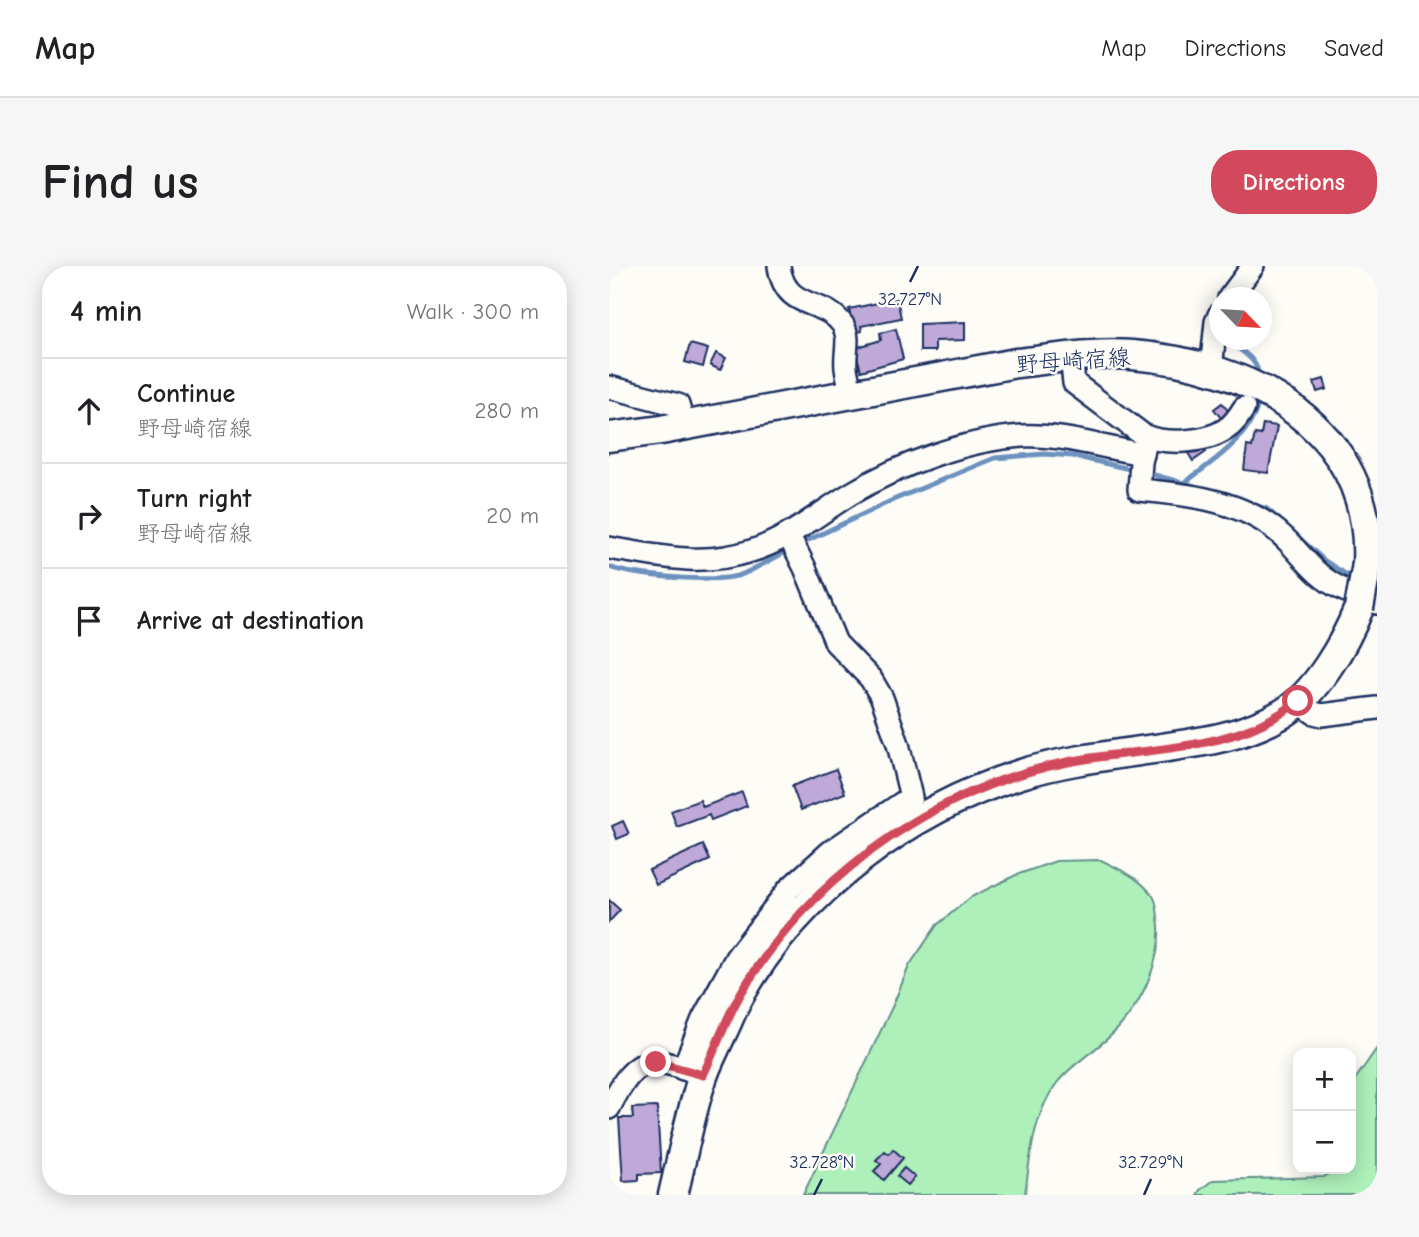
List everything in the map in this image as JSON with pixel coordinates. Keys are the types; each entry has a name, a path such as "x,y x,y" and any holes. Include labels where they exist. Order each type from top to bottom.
{"main road":[{"name":"野母崎宿線","path":"609,437 684,426 1016,363 1071,356 1131,355 1210,370 1254,395 1301,413 1325,438 1355,487 1368,532 1368,605 1332,661 1298,701 1284,713 1245,732 1207,741 1082,760 1032,771 966,793 919,818 867,853 830,884 779,939 740,995 693,1072 673,1195"}],"street":[{"path":"779,266 784,285 793,297 841,322 846,331 848,350 845,365 851,394"},
{"path":"1237,287 1253,266"},
{"path":"1210,370 1212,350"},
{"path":"1071,356 1074,383 1142,459"},
{"path":"609,387 678,405 684,426"},
{"path":"1254,395 1235,421 1218,434 1184,440 1154,440 1142,459 1139,489 1192,496 1224,504 1255,517 1272,527 1331,584 1368,605"},
{"path":"609,548 660,558 699,560 750,552 788,534 854,492 907,465 982,443 1022,436 1065,438 1142,459"},
{"path":"609,1108 629,1075 650,1062 693,1072 703,1019 736,958 789,889 830,852 911,797 898,744 882,698 871,679 836,643 788,534"},
{"path":"1298,701 1314,713 1322,715 1377,708"}],"green space":[{"path":"1101,860 1136,879 1154,898 1159,931 1155,960 1145,988 1130,1014 1106,1040 1064,1075 1049,1095 1034,1137 1025,1195 803,1195 909,966 937,925 971,897 1016,875 1056,861"},
{"path":"1377,1048 1377,1195 1197,1195 1213,1180 1356,1174 1356,1078"}],"building":[{"path":"897,299 901,318 861,326 862,331 854,333 849,309"},
{"path":"965,322 965,340 935,341 935,351 920,351 920,324"},
{"path":"896,329 903,359 861,371 855,348 881,340 880,333"},
{"path":"690,344 708,349 703,367 685,362"},
{"path":"716,353 726,358 720,370 710,365"},
{"path":"1324,379 1327,389 1317,392 1314,382"},
{"path":"1222,403 1229,412 1221,418 1214,409"},
{"path":"1263,424 1277,426 1268,473 1244,470 1247,446 1252,447 1255,434 1261,435"},
{"path":"1200,444 1206,452 1193,461 1188,453"},
{"path":"836,769 845,793 801,810 792,786"},
{"path":"742,792 747,806 711,820 709,815 677,827 671,811 700,800 703,807"},
{"path":"623,821 629,834 617,839 612,826"},
{"path":"703,845 710,860 656,885 649,870"},
{"path":"609,900 620,910 609,922"},
{"path":"657,1107 661,1173 639,1174 639,1180 623,1181 619,1118 633,1118 632,1108"},
{"path":"893,1149 903,1158 884,1180 874,1171 881,1164 876,1160 885,1151 889,1154"},
{"path":"904,1168 915,1177 908,1185 897,1176"}],"waterway":[{"path":"1240,350 1253,361 1259,379"},
{"path":"1184,483 1240,436 1249,425 1259,399"},
{"path":"800,544 893,500 995,458 1044,454 1073,456 1134,470"},
{"path":"1147,473 1198,487"},
{"path":"1251,504 1267,509 1284,524"},
{"path":"1296,535 1325,561 1355,580"},
{"path":"609,567 676,578 732,577 791,549"}],"route":[{"path":"656,1062 703,1075 740,995 779,939 821,892 867,853 919,818 966,793 1021,774 1082,760 1207,741 1245,732 1284,713 1298,701"}]}
